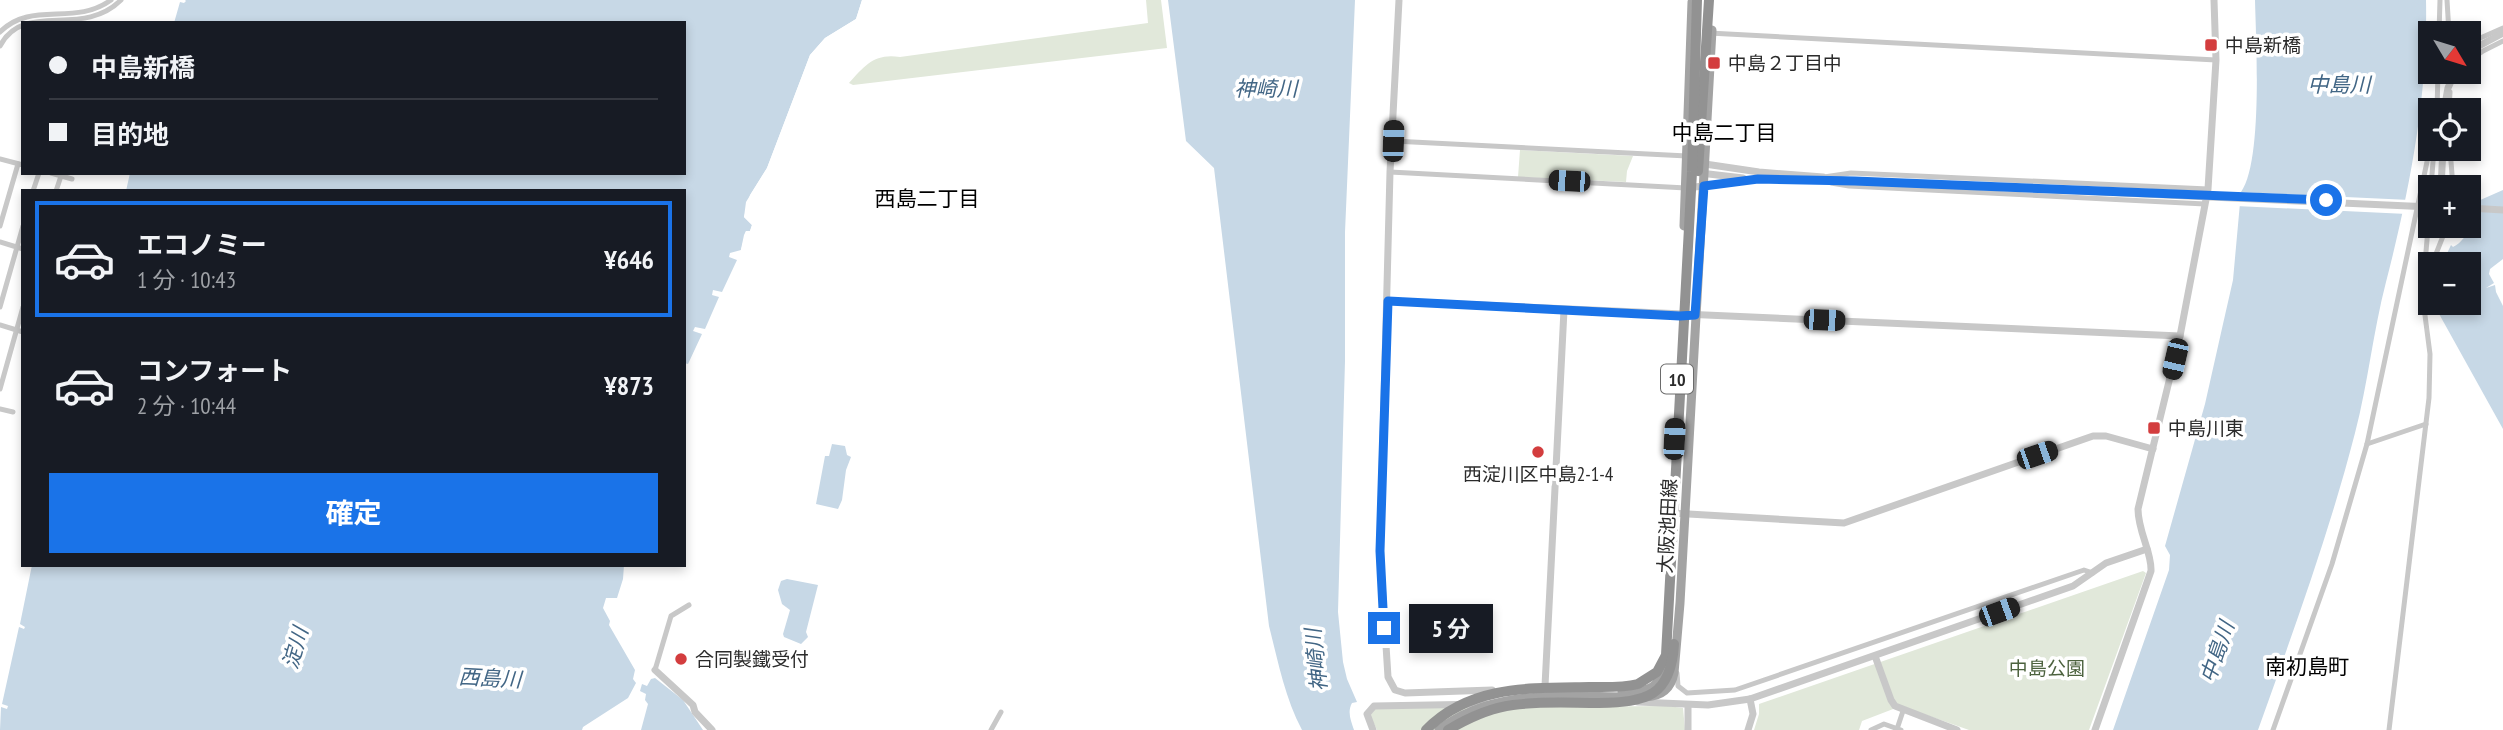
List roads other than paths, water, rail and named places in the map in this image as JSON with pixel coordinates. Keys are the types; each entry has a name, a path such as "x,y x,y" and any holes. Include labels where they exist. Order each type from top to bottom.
{"highway":[{"path":"1686,144 1696,118 1698,100 1697,0"},
{"path":"1428,730 1445,713 1492,693 1523,688 1638,684 1657,672 1666,655 1690,200 1697,0"},
{"path":"1448,730 1484,712 1511,705 1640,700 1656,691 1670,672 1698,171 1711,0"}],"main road":[{"name":"大阪池田線","path":"1439,730 1460,716 1493,703 1528,698 1645,691 1660,679 1664,666 1691,33 1697,0"},
{"name":"大阪池田線","path":"1428,730 1458,712 1492,698 1515,694 1650,697 1667,690 1674,676 1705,169 1712,33 1711,0"}],"street":[{"path":"0,32 25,14 36,11 83,13 111,0"},
{"path":"23,21 46,17 73,19 96,16 121,0"},
{"path":"1399,0 1390,172 1380,551 1389,682 1395,690 1405,693 1479,692 1513,686 1648,686 1660,679"},
{"path":"2095,730 2150,579 2152,565 2139,527 2138,509 2180,336 2205,204 2216,60 2214,0"},
{"path":"2440,0 2440,21"},
{"path":"2447,0 2448,21"},
{"path":"0,46 6,36 21,22"},
{"path":"2482,38 2503,30"},
{"path":"2482,44 2503,30"},
{"path":"1691,33 2216,60"},
{"path":"2482,52 2503,41"},
{"path":"2449,98 2452,84"},
{"path":"2450,92 2452,84"},
{"path":"1393,141 1686,155 1693,168 1855,181 2418,205"},
{"path":"0,159 20,164 0,226"},
{"path":"2273,730 2332,564 2367,444 2427,161"},
{"path":"1705,169 1758,179"},
{"path":"1390,172 1686,188 1758,179 1824,179 1851,173 2207,189"},
{"path":"58,175 72,179"},
{"path":"57,189 61,176"},
{"path":"1824,179 1849,186 2205,204"},
{"path":"2481,209 2503,210"},
{"path":"0,242 20,248 0,306"},
{"path":"1388,301 2180,336"},
{"path":"1545,686 1563,310"},
{"path":"2389,730 2431,373 2425,315"},
{"path":"0,325 20,331 0,389"},
{"path":"0,408 13,412"},
{"path":"2367,444 2426,424"},
{"path":"1671,513 1844,523 2093,436 2106,436 2153,449"},
{"path":"1373,730 1367,714 1371,707 1376,705 1622,701 1721,705 1750,699 2073,586 2106,563 2147,549"},
{"path":"1680,603 1678,686 1687,693 1721,692 1765,682 2084,570 2093,573"},
{"path":"689,605 671,616 655,670 693,705 695,712 712,730"},
{"path":"1875,656 1891,700 1903,711 1956,730"},
{"path":"1748,730 1753,714 1750,699"},
{"path":"1688,705 1688,730"},
{"path":"1871,730 1884,724 1899,729 1903,711"},
{"path":"991,730 1000,712"}],"water":[{"path":"862,0 856,19 825,38 810,55 767,168 750,195 744,217 752,225 750,231 746,231 741,250 730,253 729,257 737,260 722,292 713,290 712,295 719,297 705,329 695,327 693,331 702,334 688,364 686,189 126,189 130,175 686,175 686,21 175,21 180,2"},
{"name":"神崎川","path":"1168,0 1355,0 1345,232 1345,361 1338,612 1343,662 1357,702 1352,703 1350,710 1354,730 1302,730 1279,666 1269,626 1214,168 1186,141"},
{"name":"中島川","path":"2255,0 2426,0 2426,21 2418,21 2418,84 2423,84 2422,98 2418,98 2416,142 2381,301 2360,414 2310,583 2258,730 2113,730 2169,570 2170,555 2165,546 2205,404 2233,280 2241,192 2253,155 2257,70"},
{"path":"2503,190 2503,259 2490,269 2489,274 2494,283 2486,288 2495,285 2503,306 2503,429 2440,315 2481,315 2481,252 2448,252 2451,245 2453,247 2464,238 2481,238 2481,200"},
{"path":"832,444 845,446 847,455 851,457 838,509 816,504 825,456 829,456"},
{"path":"32,567 624,567 617,598 606,598 603,608 610,621 609,625 635,670 633,679 636,683 628,698 582,730 0,730 1,707 7,709 8,706 2,704 19,627 25,627 20,624"},
{"path":"787,579 818,585 806,632 808,637 801,644 784,637 783,634 790,610 782,604 778,590 781,581"},
{"path":"655,678 683,700 703,730 641,730 648,704 645,700 646,694 640,691 642,684 647,686 651,679"}],"place":[{"name":"中島新橋","path":"2211,45"},
{"name":"中島２丁目中","path":"1714,63"},
{"name":"中島川東","path":"2154,428"},
{"name":"西淀川区中島2-1-4","path":"1538,452"},
{"name":"合同製鐵受付","path":"681,659"}],"district":[{"name":"中島二丁目","path":"1724,132"},
{"name":"西島二丁目","path":"927,198"},
{"name":"南初島町","path":"2307,666"}],"water label":[{"name":"淀川","path":"295,648"},
{"name":"西島川","path":"490,678"}],"park label":[{"name":"中島公園","path":"2047,668"}]}
